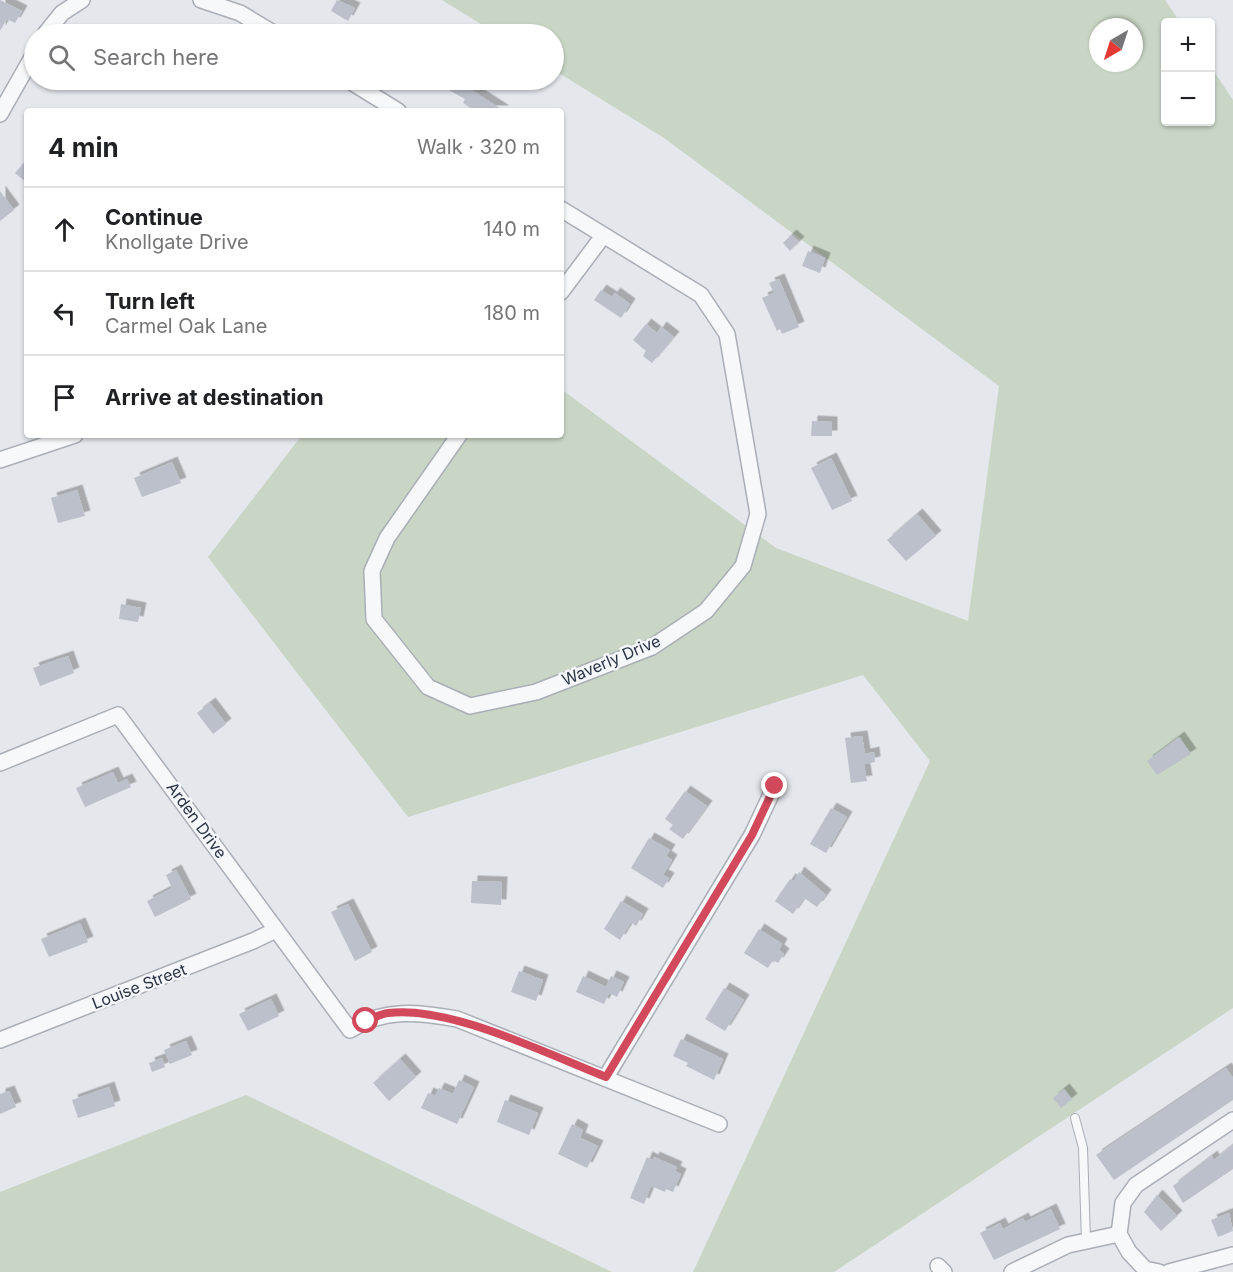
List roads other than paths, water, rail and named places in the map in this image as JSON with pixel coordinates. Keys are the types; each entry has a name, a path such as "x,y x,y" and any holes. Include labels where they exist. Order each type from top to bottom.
{"street":[{"path":"53,24 62,13 82,0"},
{"path":"201,0 240,13 259,24"},
{"path":"2,105 24,70"},
{"path":"360,90 379,106"},
{"name":"Waverly Drive","path":"457,438 387,538 372,571 374,619 428,687 470,706 536,692 652,647 706,611 742,566 758,514 727,334 701,295 564,211"},
{"path":"564,288 603,236"},
{"path":"0,460 66,438"},
{"name":"Arden Drive","path":"0,763 118,715 350,1030 386,1013 412,1013 448,1018 606,1077"},
{"path":"719,1124 606,1077 752,835 775,786"},
{"name":"Louise Street","path":"0,1040 276,930"},
{"path":"1160,1272 1145,1269 1129,1252 1119,1234 1124,1203 1136,1185 1233,1120"},
{"path":"1012,1272 1068,1245 1119,1234"},
{"path":"1169,1272 1233,1255"}],"lane":[{"path":"1075,1118 1083,1148 1086,1242"}]}
